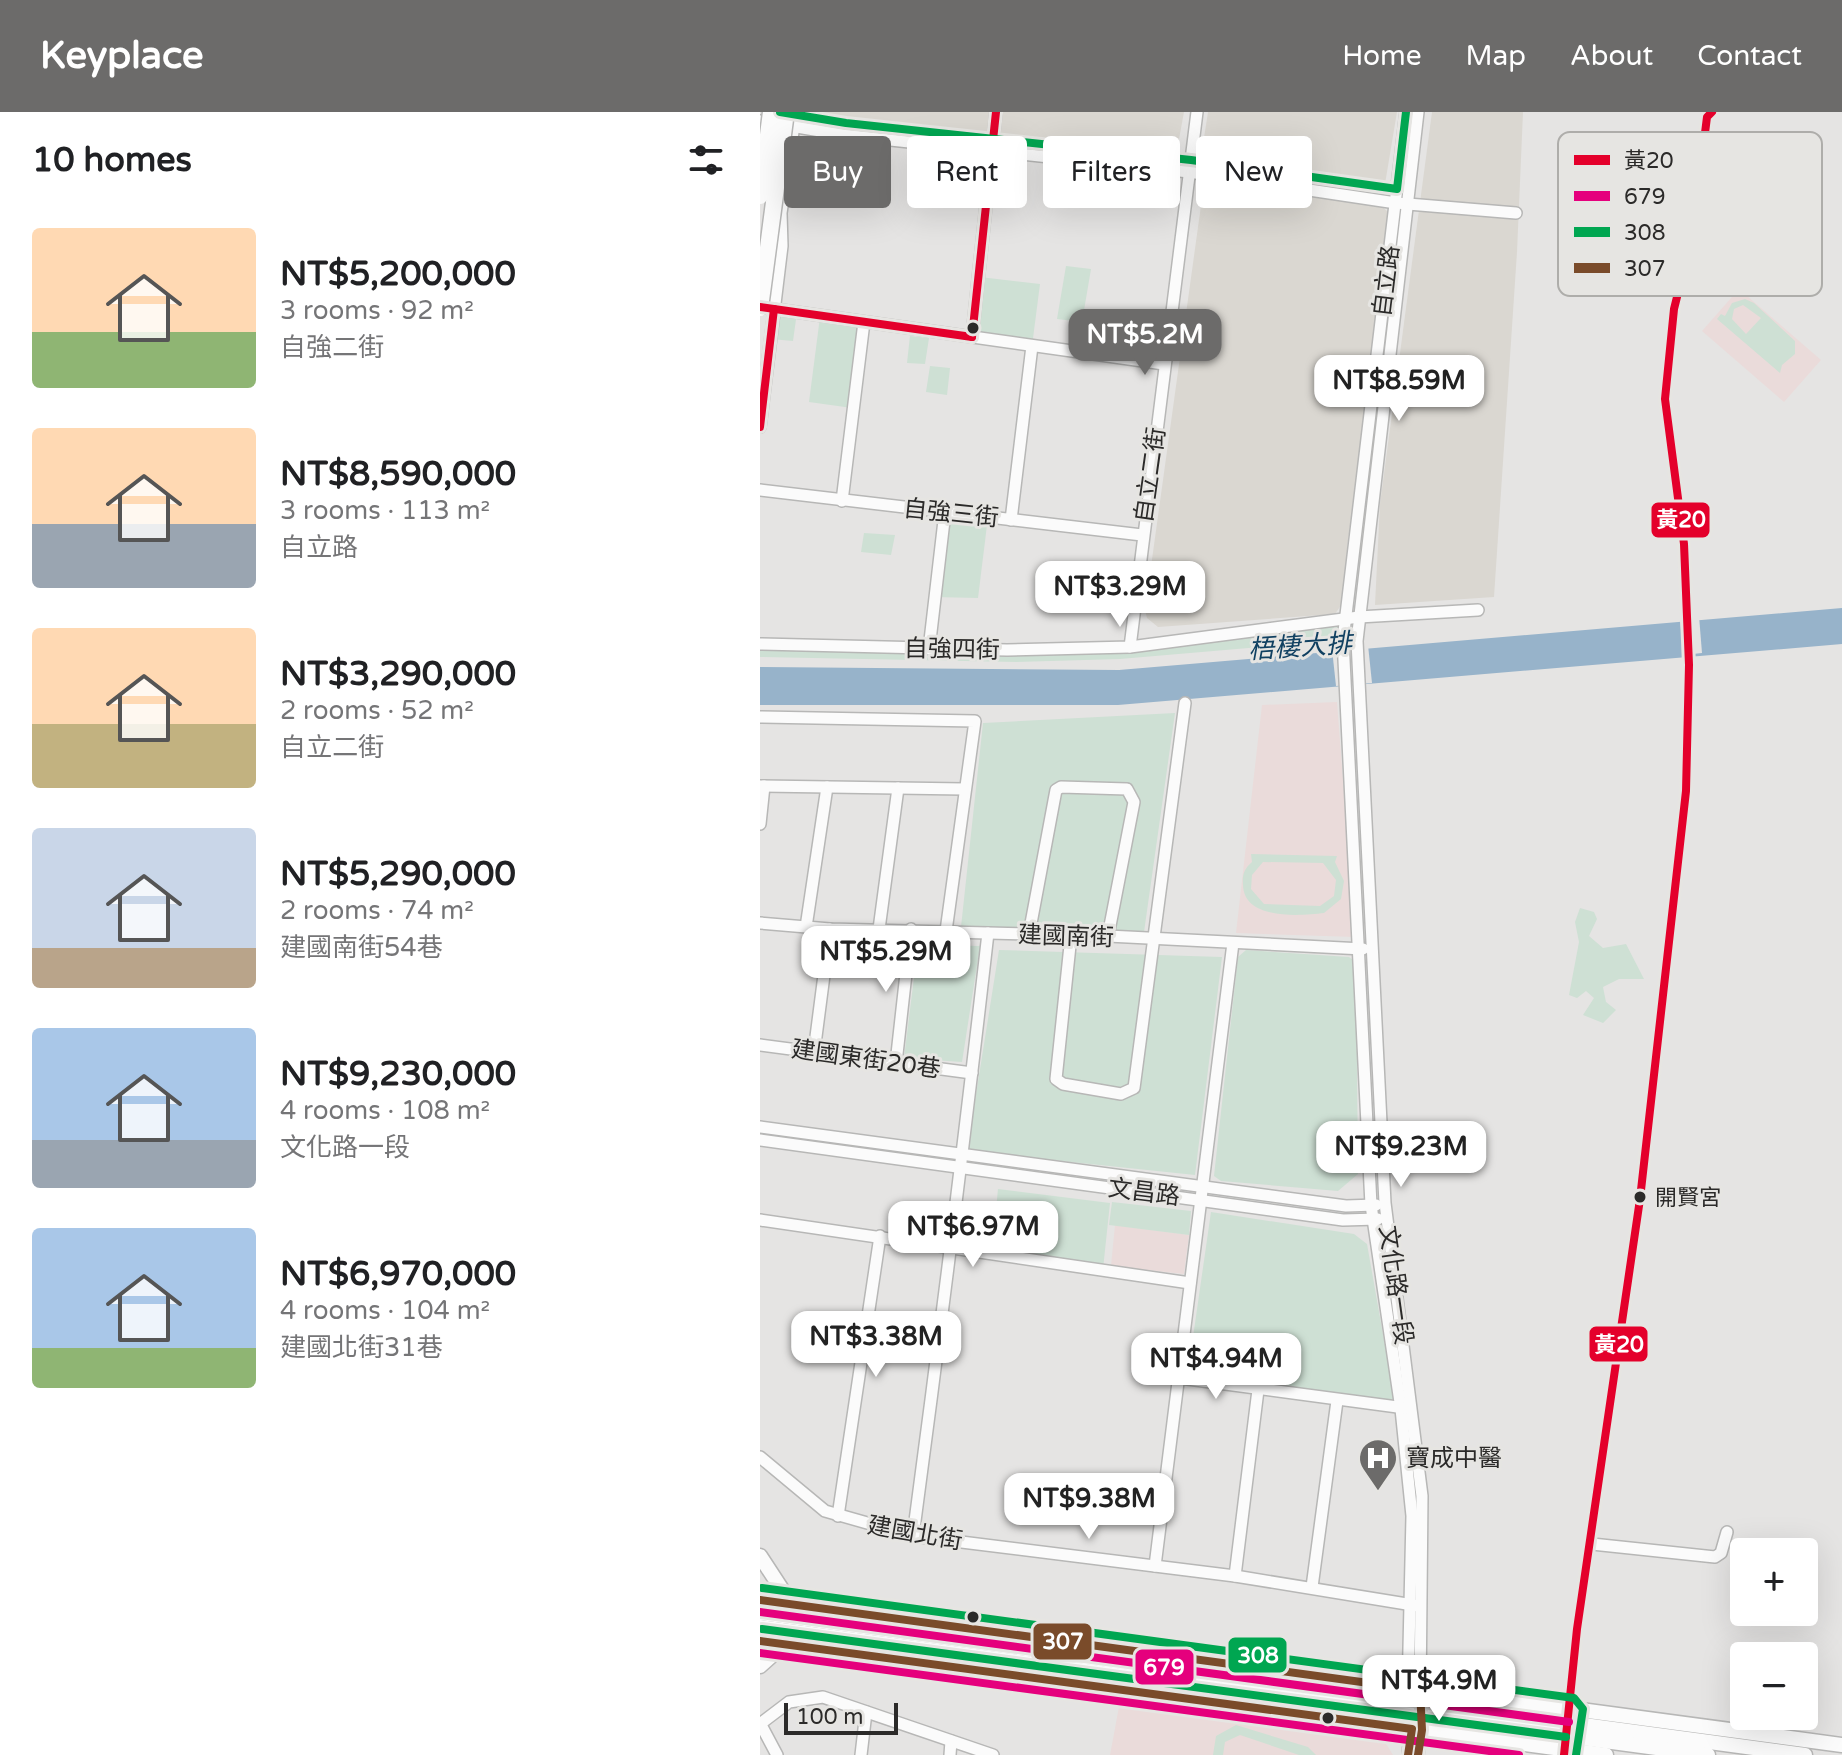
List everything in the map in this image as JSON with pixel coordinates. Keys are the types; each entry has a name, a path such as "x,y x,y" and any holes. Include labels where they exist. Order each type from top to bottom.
{"highway":[{"path":"760,196 764,119"},
{"path":"765,308 790,119"}],"main road":[{"path":"760,1556 791,1624"},
{"path":"760,1600 791,1624"},
{"path":"760,1613 791,1624 1416,1709 1708,1755"},
{"path":"760,1641 791,1624"},
{"path":"760,1666 791,1624"},
{"path":"760,1627 791,1624 1416,1709 1567,1735 1805,1755"},
{"path":"1567,1735 1842,1745"},
{"path":"1567,1735 1606,1755"}],"street":[{"path":"760,427 765,308 782,246 781,213 790,119 796,112"},
{"path":"993,136 996,112"},
{"name":"自立二街","path":"1130,647 1197,112"},
{"name":"自立路","path":"1352,689 1401,203 1406,112"},
{"name":"自立路","path":"1352,689 1343,640 1401,203 1418,112"},
{"path":"764,119 790,119 907,137"},
{"path":"1027,154 1189,172 1401,203 1516,213"},
{"path":"972,337 985,208"},
{"path":"760,272 781,213"},
{"path":"765,308 1164,364"},
{"path":"842,501 864,322"},
{"path":"1011,520 1032,346"},
{"name":"自強三街","path":"760,490 1142,535"},
{"path":"929,649 945,512"},
{"name":"自強四街","path":"760,644 929,649 1130,647 1359,617 1478,610"},
{"name":"文化路一段","path":"1352,689 1365,949 1371,1205 1407,1407"},
{"path":"1071,936 1056,1079 1063,1084 1121,1094 1134,1088 1185,703"},
{"path":"760,717 975,721 946,931"},
{"path":"760,824 762,786 964,789"},
{"path":"806,927 827,787"},
{"path":"1029,934 1056,790 1061,787 1127,789 1134,802 1108,936"},
{"path":"879,929 898,788"},
{"name":"建國南街","path":"760,923 830,929 1108,936 1365,949"},
{"path":"814,1052 830,929"},
{"path":"896,1063 911,929"},
{"path":"913,1536 952,1248 988,933"},
{"path":"1155,1566 1233,943"},
{"name":"文化路一段","path":"1365,949 1386,1219 1407,1407 1417,1606 1416,1709"},
{"name":"建國東街20巷","path":"760,1045 972,1073"},
{"name":"文昌路","path":"760,1127 1346,1206 1385,1203"},
{"name":"文昌路","path":"760,1140 1343,1220 1386,1219"},
{"path":"760,1220 1190,1283"},
{"path":"838,1516 880,1236"},
{"path":"1180,1378 1337,1401 1407,1407"},
{"path":"1235,1576 1258,1390"},
{"path":"1312,1587 1337,1401"},
{"name":"建國北街","path":"760,1457 825,1511 913,1536 1235,1576 1417,1606"},
{"path":"1592,1544 1715,1557 1721,1553 1727,1532"},
{"path":"777,1755 760,1724 783,1705 810,1697 866,1712 993,1755"},
{"path":"1408,1755 1416,1709"},
{"path":"1416,1709 1418,1755"},
{"path":"861,1755 866,1712"},
{"path":"950,1755 951,1741"}],"shaded area":[{"path":"808,112 994,112 993,129 983,136 914,136 822,127"},
{"path":"1001,112 1184,112 1180,136 1043,136 1043,152 1027,150 1027,136 1000,136"},
{"path":"1208,112 1397,112 1385,184 1379,188 1312,181 1312,136 1204,136"},
{"path":"1432,112 1523,112 1494,597 1375,605 1380,504"},
{"path":"1312,196 1377,202 1387,211 1388,240 1347,548 1346,598 1335,614 1158,627 1147,618 1145,610 1201,208 1312,208"},
{"path":"1733,296 1747,296 1821,360 1784,402 1702,331"},
{"path":"1337,702 1355,937 1236,933 1262,705"},
{"path":"1115,1225 1189,1235 1184,1274 1111,1266"},
{"path":"1121,1696 1367,1729 1382,1737 1393,1755 1110,1755"}],"green space":[{"path":"1066,266 1091,269 1082,322 1057,319"},
{"path":"980,277 1040,284 1032,346 972,337"},
{"path":"1745,299 1754,303 1795,341 1795,354 1782,365 1780,373 1717,319 1721,314 1725,316 1732,303","holes":["1743,305 1761,318 1746,334 1732,319 1734,309"]},
{"path":"774,309 797,312 793,341 771,339"},
{"path":"820,317 864,322 852,408 809,402"},
{"path":"910,336 929,338 925,364 907,363"},
{"path":"930,366 950,368 947,395 926,392"},
{"path":"945,512 988,517 978,598 933,597"},
{"path":"864,533 895,535 891,555 861,552"},
{"path":"1339,624 1343,640 1120,659 1016,662 760,657 760,645 1118,647"},
{"path":"1175,713 1144,932 961,927 983,723"},
{"path":"1251,854 1337,856 1335,862 1344,881 1341,899 1324,913 1288,915 1262,910 1246,896 1243,885 1244,872 1252,862","holes":["1263,862 1323,863 1336,880 1334,896 1320,906 1264,904 1251,889 1252,875"]},
{"path":"1580,908 1594,912 1597,919 1589,936 1603,948 1626,944 1644,979 1619,979 1603,987 1606,1002 1616,1010 1603,1023 1583,1015 1594,998 1586,991 1577,998 1569,995 1579,942 1575,922"},
{"path":"918,945 980,946 962,1062 904,1058"},
{"path":"999,950 1222,957 1195,1175 967,1151"},
{"path":"1246,950 1349,957 1356,962 1358,1174 1338,1191 1221,1181 1214,1176 1238,957"},
{"path":"998,1189 1110,1203 1103,1269 992,1251"},
{"path":"1112,1202 1191,1211 1189,1235 1109,1225"},
{"path":"1211,1212 1354,1234 1367,1244 1395,1402 1188,1372"},
{"path":"1236,1725 1308,1747 1316,1755 1299,1755 1240,1735 1225,1742 1223,1755 1213,1755 1216,1736"}],"water":[{"path":"1842,608 1842,644 1118,705 760,705 760,667 1119,670"}],"pier":[{"path":"1699,616 1702,653 1683,655 1680,618"},
{"path":"1368,645 1372,683 1336,686 1332,649"}],"transit line":[{"name":"308","path":"780,112 846,123 1191,160 1397,189 1406,112"},
{"name":"黃20","path":"972,337 996,112"},
{"name":"黃20","path":"1705,132 1707,117 1712,112"},
{"name":"黃20","path":"1564,1755 1577,1629 1640,1199 1686,791 1689,665 1684,544 1665,399 1677,296"},
{"name":"黃20","path":"760,307 972,337"},
{"name":"黃20","path":"760,427 774,309"},
{"name":"308","path":"762,1588 1574,1698 1583,1709 1576,1755"},
{"name":"307","path":"760,1600 1420,1690 1422,1730 1418,1755"},
{"name":"679","path":"760,1612 1569,1722"},
{"name":"308","path":"762,1629 1566,1737"},
{"name":"307","path":"760,1641 1412,1729 1408,1755"},
{"name":"679","path":"760,1653 1519,1755"}],"place":[{"name":"開賢宮","path":"1640,1197"},
{"name":"寶成中醫","path":"1378,1492"}],"water label":[{"name":"梧棲大排","path":"1300,646"}]}
